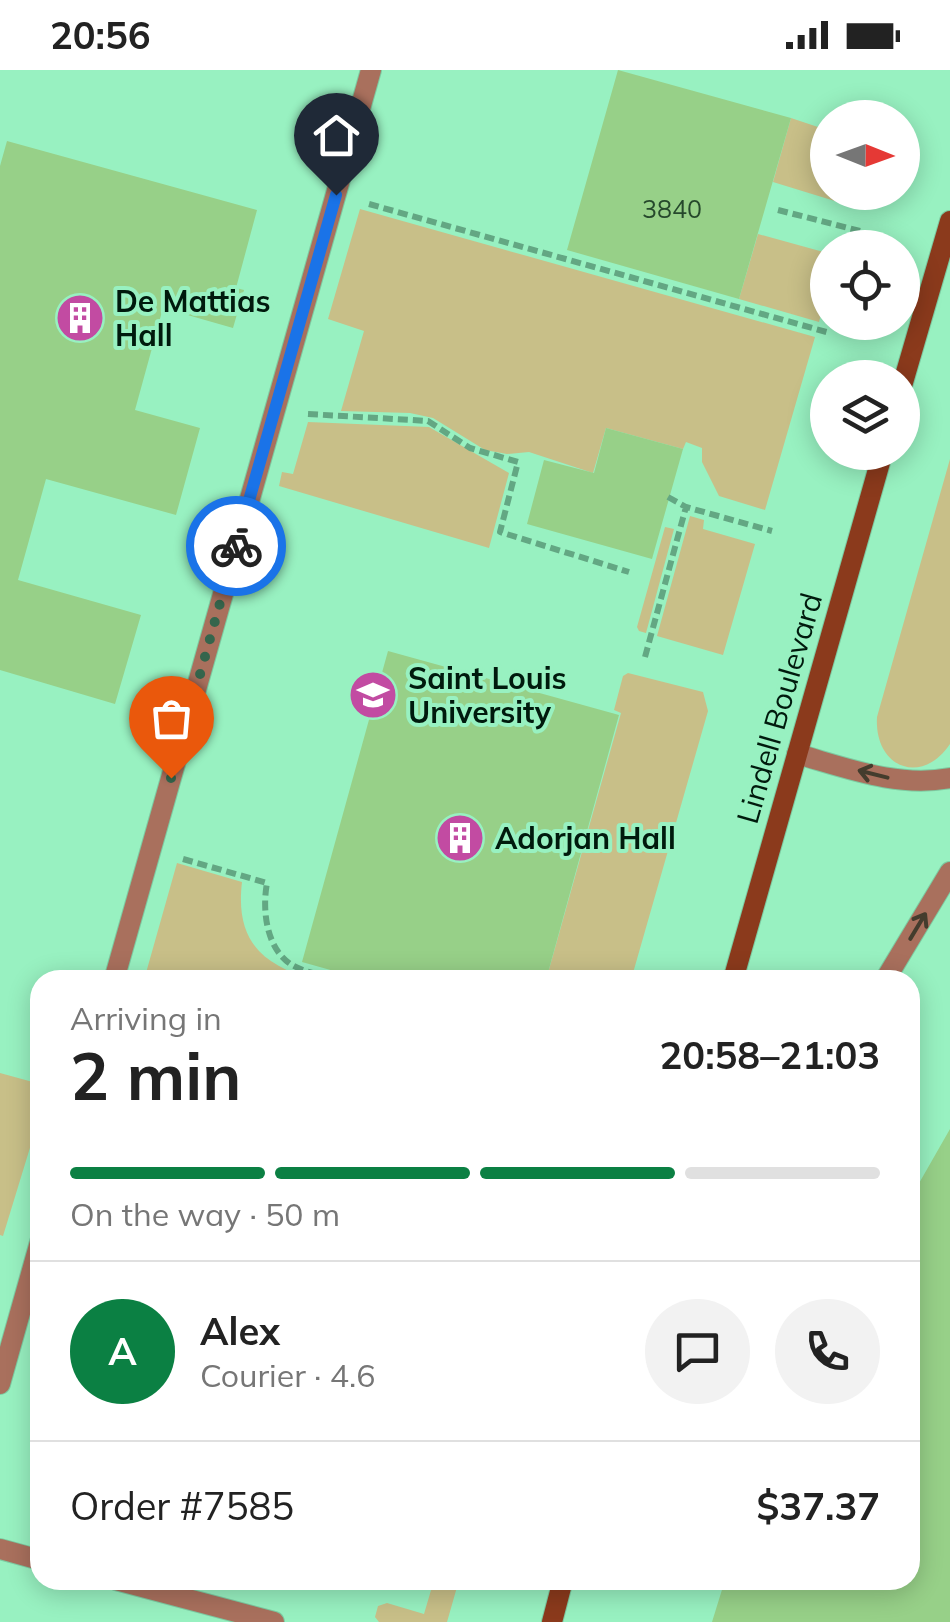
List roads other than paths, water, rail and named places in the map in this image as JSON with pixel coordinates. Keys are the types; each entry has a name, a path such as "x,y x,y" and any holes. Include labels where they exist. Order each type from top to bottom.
{"main road":[{"path":"910,360 950,221"},
{"name":"Lindell Boulevard","path":"736,970 879,470"},
{"path":"552,1622 560,1590"}],"street":[{"path":"117,970 371,70"},
{"path":"797,754 890,778 925,782 950,778"},
{"path":"892,970 950,872"},
{"path":"0,1384 30,1278"},
{"path":"0,1549 30,1557"},
{"path":"154,1590 274,1622"}],"place":[{"name":"De Mattias Hall","path":"80,318"},
{"name":"Saint Louis University","path":"373,695"},
{"name":"Adorjan Hall","path":"460,838"}]}
